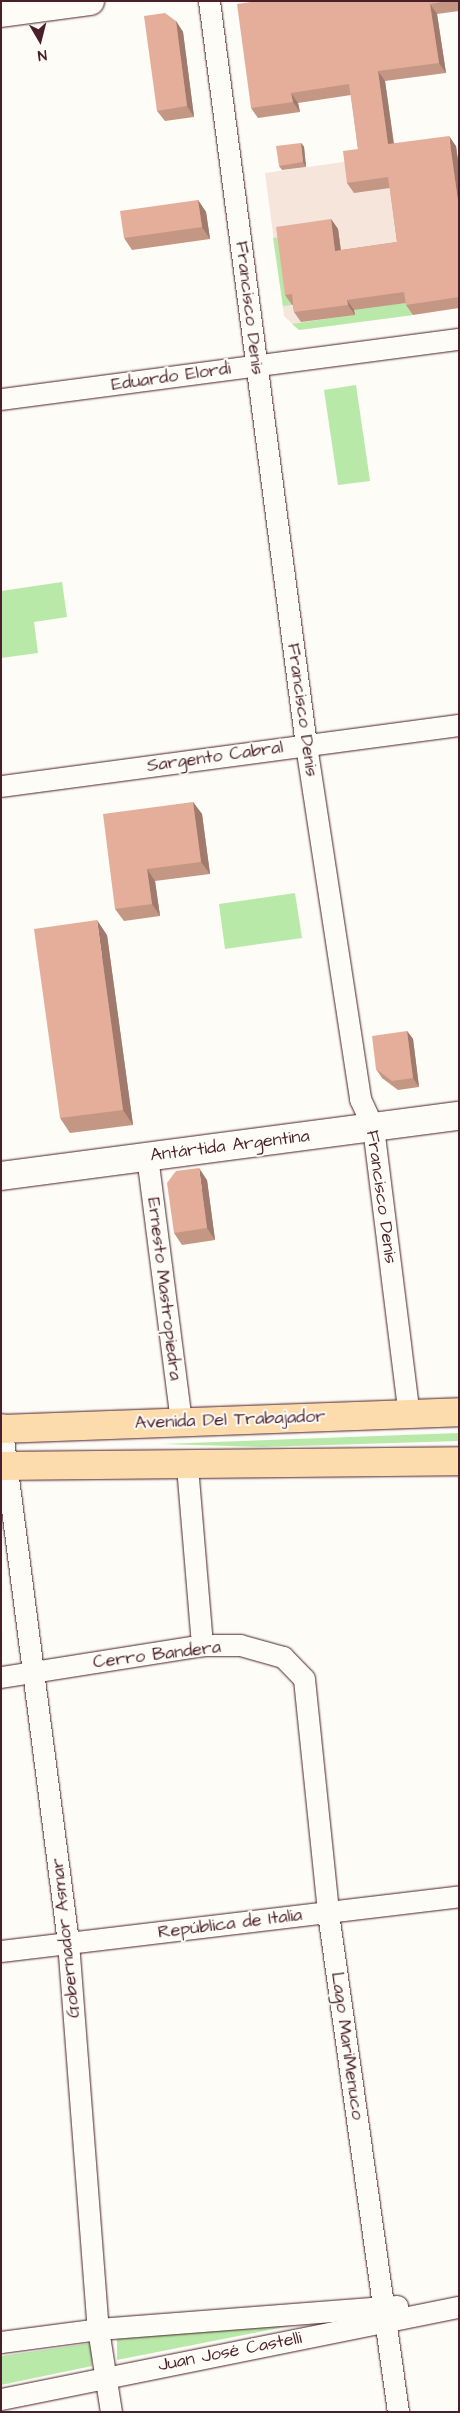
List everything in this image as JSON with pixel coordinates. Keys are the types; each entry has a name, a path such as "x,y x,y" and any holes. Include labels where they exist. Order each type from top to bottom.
{"main road":[{"path":"1,13 90,1"},
{"name":"Antártida Argentina","path":"1,1176 459,1116"},
{"name":"Avenida Del Trabajador","path":"2,1428 459,1412"},
{"path":"4,1466 187,1466 459,1461"}],"street":[{"name":"Francisco Denis","path":"209,1 306,745 360,1099 373,1127 409,1414"},
{"name":"Eduardo Elordi","path":"1,399 459,339"},
{"name":"Sargento Cabral","path":"1,786 459,725"},
{"name":"Ernesto Mastropiedra","path":"147,1156 181,1422"},
{"name":"Gobernador Asmar","path":"1,1424 4,1466 68,1942 98,2329 111,2412"},
{"path":"187,1466 202,1645"},
{"name":"Cerro Bandera","path":"1,1677 202,1645 240,1645 283,1657 304,1679"},
{"name":"Lago MariMenuco","path":"304,1679 328,1913 398,2412"},
{"name":"República de Italia","path":"1,1952 68,1942 328,1913 459,1896"},
{"name":"Juan José Castelli","path":"1,2399 385,2314 459,2302"},
{"name":"Juan José Castelli","path":"1,2342 98,2329 385,2314 459,2307"}],"shaded area":[{"path":"456,146 459,168 413,315 299,330 284,316 265,173"}],"green space":[{"path":"283,237 292,305 283,306 273,238"},
{"path":"411,302 413,315 299,330 292,324 354,315 354,310"},
{"path":"356,385 370,481 338,485 324,390"},
{"path":"62,582 67,617 34,622 38,653 1,658 1,591"},
{"path":"295,893 302,938 225,949 219,904"},
{"path":"459,1433 459,1441 262,1447 163,1444"},
{"path":"315,2321 117,2360 117,2339"},
{"path":"92,2343 92,2366 1,2385 1,2356"}],"building":[{"path":"257,1 447,1 430,4 439,63 378,71 388,144 449,136 459,208 459,297 406,305 404,292 347,300 348,305 294,312 292,294 285,295 276,227 331,219 335,251 397,242 388,177 347,183 343,151 358,149 349,84 291,93 293,102 251,108 237,4"},
{"path":"165,13 176,21 187,106 157,111 144,16"},
{"path":"301,143 303,162 279,166 276,146"},
{"path":"198,200 202,227 124,238 120,211"},
{"path":"193,802 201,862 147,869 152,904 115,909 103,814"},
{"path":"97,920 123,1110 60,1118 34,929"},
{"path":"407,1031 413,1078 392,1081 376,1069 372,1036"},
{"path":"199,1168 207,1228 174,1233 167,1183 176,1171"}]}
